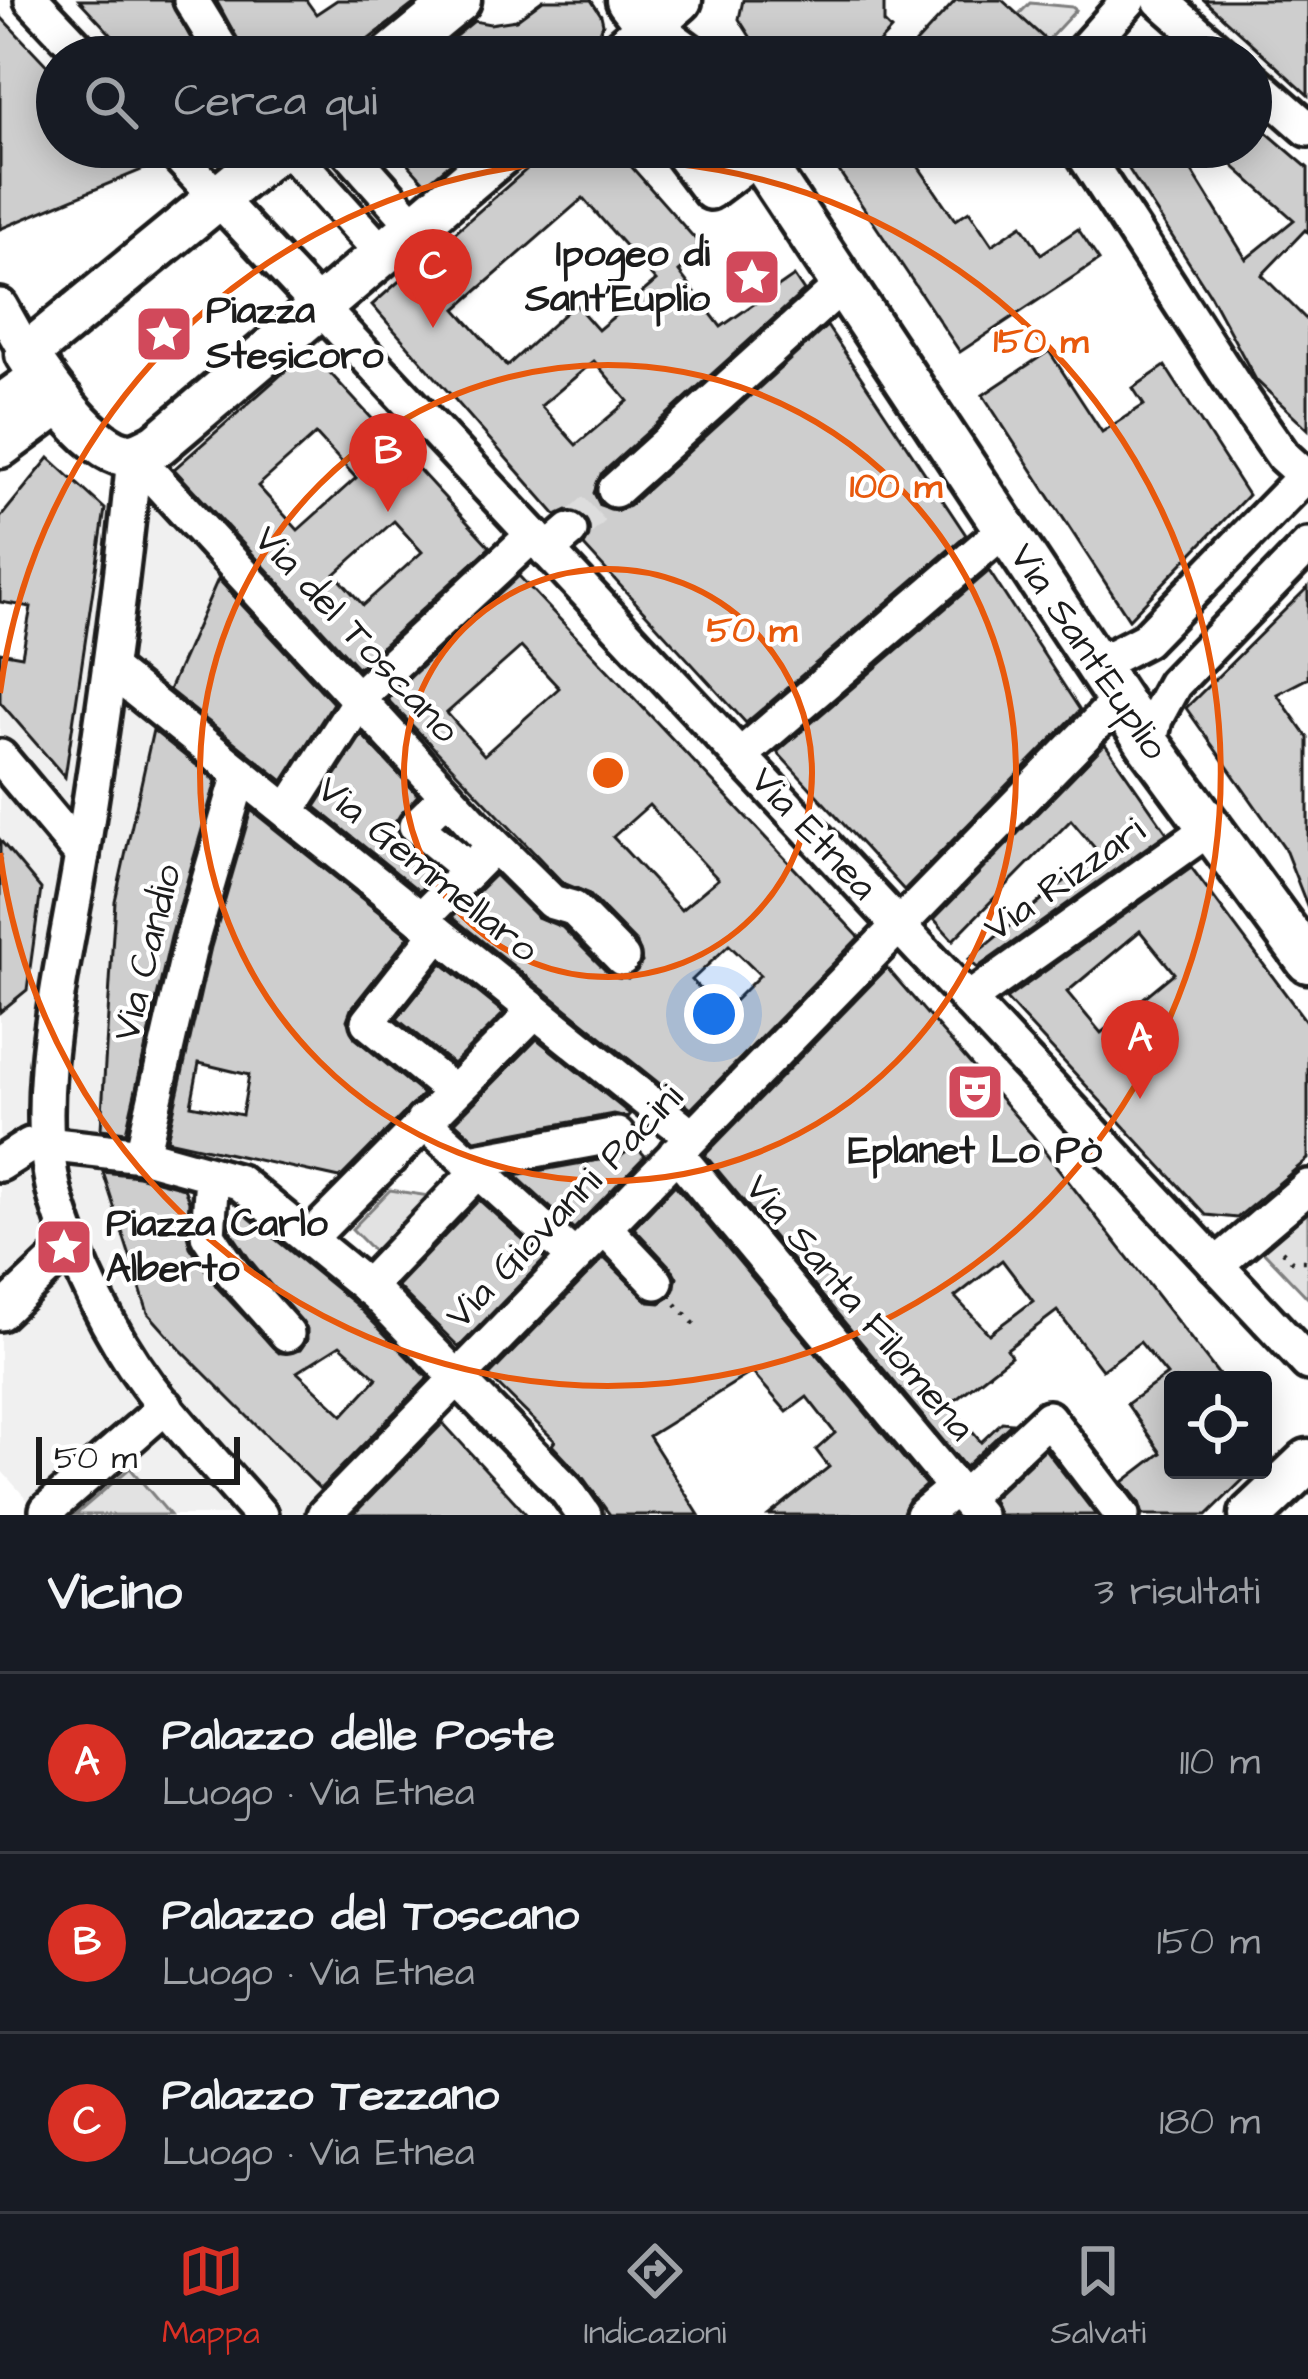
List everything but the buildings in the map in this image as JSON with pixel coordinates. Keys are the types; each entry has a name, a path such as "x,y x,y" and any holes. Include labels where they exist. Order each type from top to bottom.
{"main road":[{"path":"411,36 442,5"},
{"path":"0,446 218,197 255,168"},
{"path":"50,387 107,446 145,468 157,445 484,168"},
{"name":"Via Sant'Euplio","path":"766,168 1149,745 1308,961"},
{"path":"0,407 50,387"},
{"path":"1251,1515 1308,1461"}],"street":[{"path":"32,0 66,36"},
{"path":"191,0 213,36"},
{"path":"1097,36 1129,0"},
{"path":"1160,0 1201,36"},
{"path":"1272,98 1308,129"},
{"path":"190,168 218,197"},
{"path":"301,168 382,253"},
{"path":"364,168 415,226"},
{"path":"692,168 710,192 737,168"},
{"path":"1090,658 1114,656 1145,640 1299,471 1170,291 1092,168"},
{"name":"Via Etnea","path":"218,197 318,306 550,539 740,756 1308,1363"},
{"path":"615,490 843,284"},
{"path":"0,306 50,387 0,466"},
{"path":"145,468 56,1019 46,1144 56,1201 74,1250 124,1351 260,1515"},
{"name":"Via del Toscano","path":"145,468 494,846 552,902 573,908 622,958"},
{"path":"740,756 1005,529"},
{"path":"288,811 359,699 550,539"},
{"path":"1149,745 1155,719 1174,684 1308,546"},
{"name":"Via Gemmellaro","path":"110,669 652,1105 684,1145"},
{"name":"Via Giovanni Pacini","path":"331,1512 456,1378 1119,700"},
{"name":"Via Candio","path":"142,1155 191,942 240,774"},
{"path":"7,779 82,855"},
{"path":"447,796 416,826 470,870"},
{"name":"Via Rizzari","path":"968,1000 1210,828"},
{"path":"494,846 429,926 368,1022 478,1166 574,1257"},
{"path":"309,1239 535,1011"},
{"path":"371,1291 478,1166 621,1134 652,1105"},
{"path":"0,1164 31,1145 46,1144 142,1155 239,1181 371,1291 567,1490 584,1515"},
{"name":"Via Santa Filomena","path":"684,1145 965,1501"},
{"path":"198,1171 208,1235 233,1274 287,1334"},
{"path":"1216,1265 1308,1187"},
{"path":"604,1227 656,1282"},
{"path":"0,1313 56,1260 74,1250"},
{"path":"47,1510 166,1406"},
{"path":"923,1515 965,1501 1048,1418 1122,1515"},
{"path":"1230,1515 1308,1444"}],"shaded area":[{"path":"1030,3 1076,10 1052,36 1041,36 1018,15"},
{"path":"157,496 224,566 154,722 123,856 115,902 101,1166 148,1313 349,1515 41,1515 0,1469 0,702 65,776 105,509"},
{"path":"390,1190 429,1196 375,1252 352,1229"},
{"path":"1308,1212 1308,1298 1263,1251"},
{"path":"130,1468 170,1515 75,1515"}],"tunnel":[{"path":"570,531 615,490"}],"place":[{"name":"Ipogeo di Sant'Euplio","path":"752,277"},
{"name":"Palazzo Tezzano","path":"433,328"},
{"name":"Piazza Stesicoro","path":"164,334"},
{"name":"Palazzo del Toscano","path":"388,512"},
{"name":"Eplanet Lo Pò","path":"975,1092"},
{"name":"Palazzo delle Poste","path":"1140,1099"},
{"name":"Piazza Carlo Alberto","path":"64,1247"}]}
